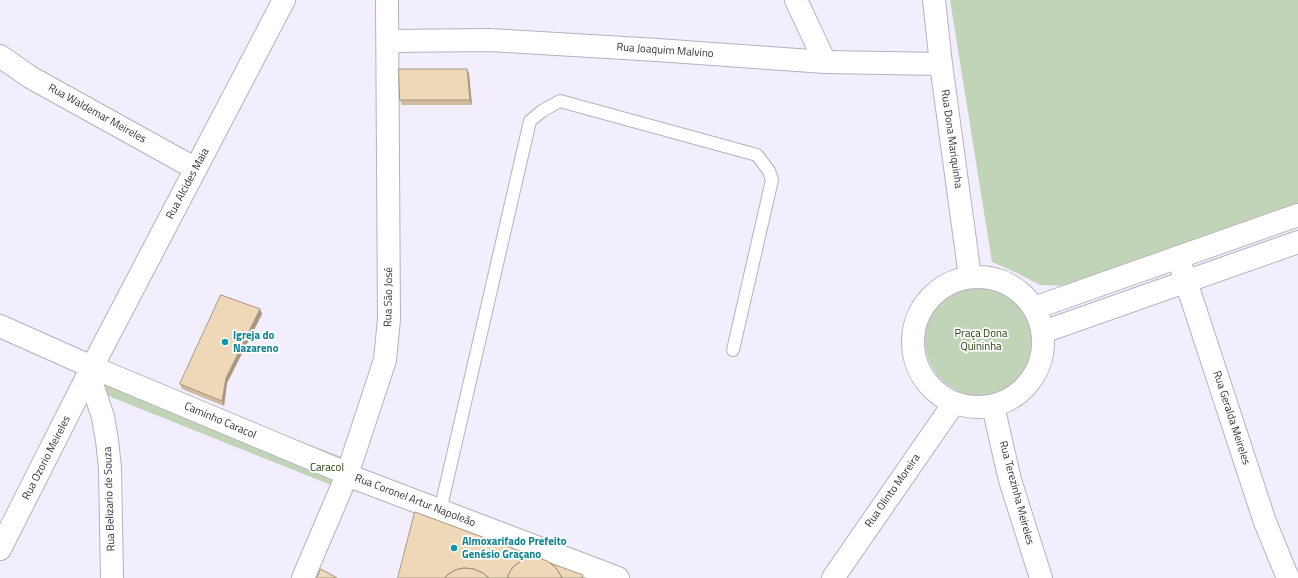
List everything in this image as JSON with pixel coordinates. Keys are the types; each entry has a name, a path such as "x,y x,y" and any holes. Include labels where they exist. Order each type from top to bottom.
{"street":[{"name":"Rua Alcides Maia","path":"91,371 284,0"},
{"name":"Rua São José","path":"303,578 347,474 385,360 388,343 387,0"},
{"path":"796,0 825,62"},
{"name":"Rua Dona Mariquinha","path":"934,0 941,64 970,277"},
{"name":"Rua Joaquim Malvino","path":"388,41 490,40 825,62 941,64"},
{"name":"Rua Waldemar Meireles","path":"0,56 30,77 196,169"},
{"path":"1034,308 1298,215"},
{"path":"1043,332 1298,242"},
{"name":"Rua Geralda Meireles","path":"1178,257 1265,522 1288,578"},
{"path":"970,277 989,278 1007,283 1023,294 1034,308 1043,332 1043,351 1038,370 1027,387 1012,399 993,406 973,408 954,403 935,392 921,376 913,355 913,334 919,313 932,295 950,283 970,277"},
{"path":"0,326 91,371"},
{"name":"Caminho Caracol","path":"91,371 347,474"},
{"name":"Rua Ozorio Meireles","path":"0,549 91,371"},
{"name":"Rua Belizario de Souza","path":"91,371 103,417 110,468 112,578"},
{"name":"Rua Olinto Moreira","path":"833,578 954,403"},
{"name":"Rua Terezinha Meireles","path":"993,406 1010,480 1041,578"},
{"name":"Rua Coronel Artur Napoleão","path":"347,474 440,511 618,578"}],"lane":[{"path":"440,511 530,121 542,111 560,101 757,155 769,171 772,180 733,350"}],"green space":[{"path":"950,0 1298,0 1298,208 1077,286 1040,285 992,262"},
{"name":"Praça Dona Quininha","path":"981,284 1002,288 1021,300 1033,319 1037,340 1033,361 1021,380 1002,392 981,396 960,392 941,380 929,361 925,340 929,319 941,300 960,288"},
{"name":"Caracol","path":"100,364 347,459 336,487 101,393"}],"building":[{"path":"399,69 467,69 470,100 400,100"},
{"name":"Igreja do Nazareno","path":"221,295 260,309 226,378 222,401 180,384"},
{"name":"Almoxarifado Prefeito Genésio Graçano","path":"415,512 539,558 530,558 521,561 513,567 508,575 508,578 489,578 483,573 474,569 464,568 455,570 445,578 398,578"},
{"path":"530,558 540,558 549,562 556,568 562,578 508,578 508,575 513,567 521,561"},
{"path":"550,563 583,575 582,578 562,578 556,568"},
{"path":"464,568 474,569 483,573 489,578 445,578 455,570"},
{"path":"321,569 337,578 317,578"}],"place":[{"name":"Igreja do Nazareno","path":"225,342"},
{"name":"Almoxarifado Prefeito Genésio Graçano","path":"454,548"}]}
